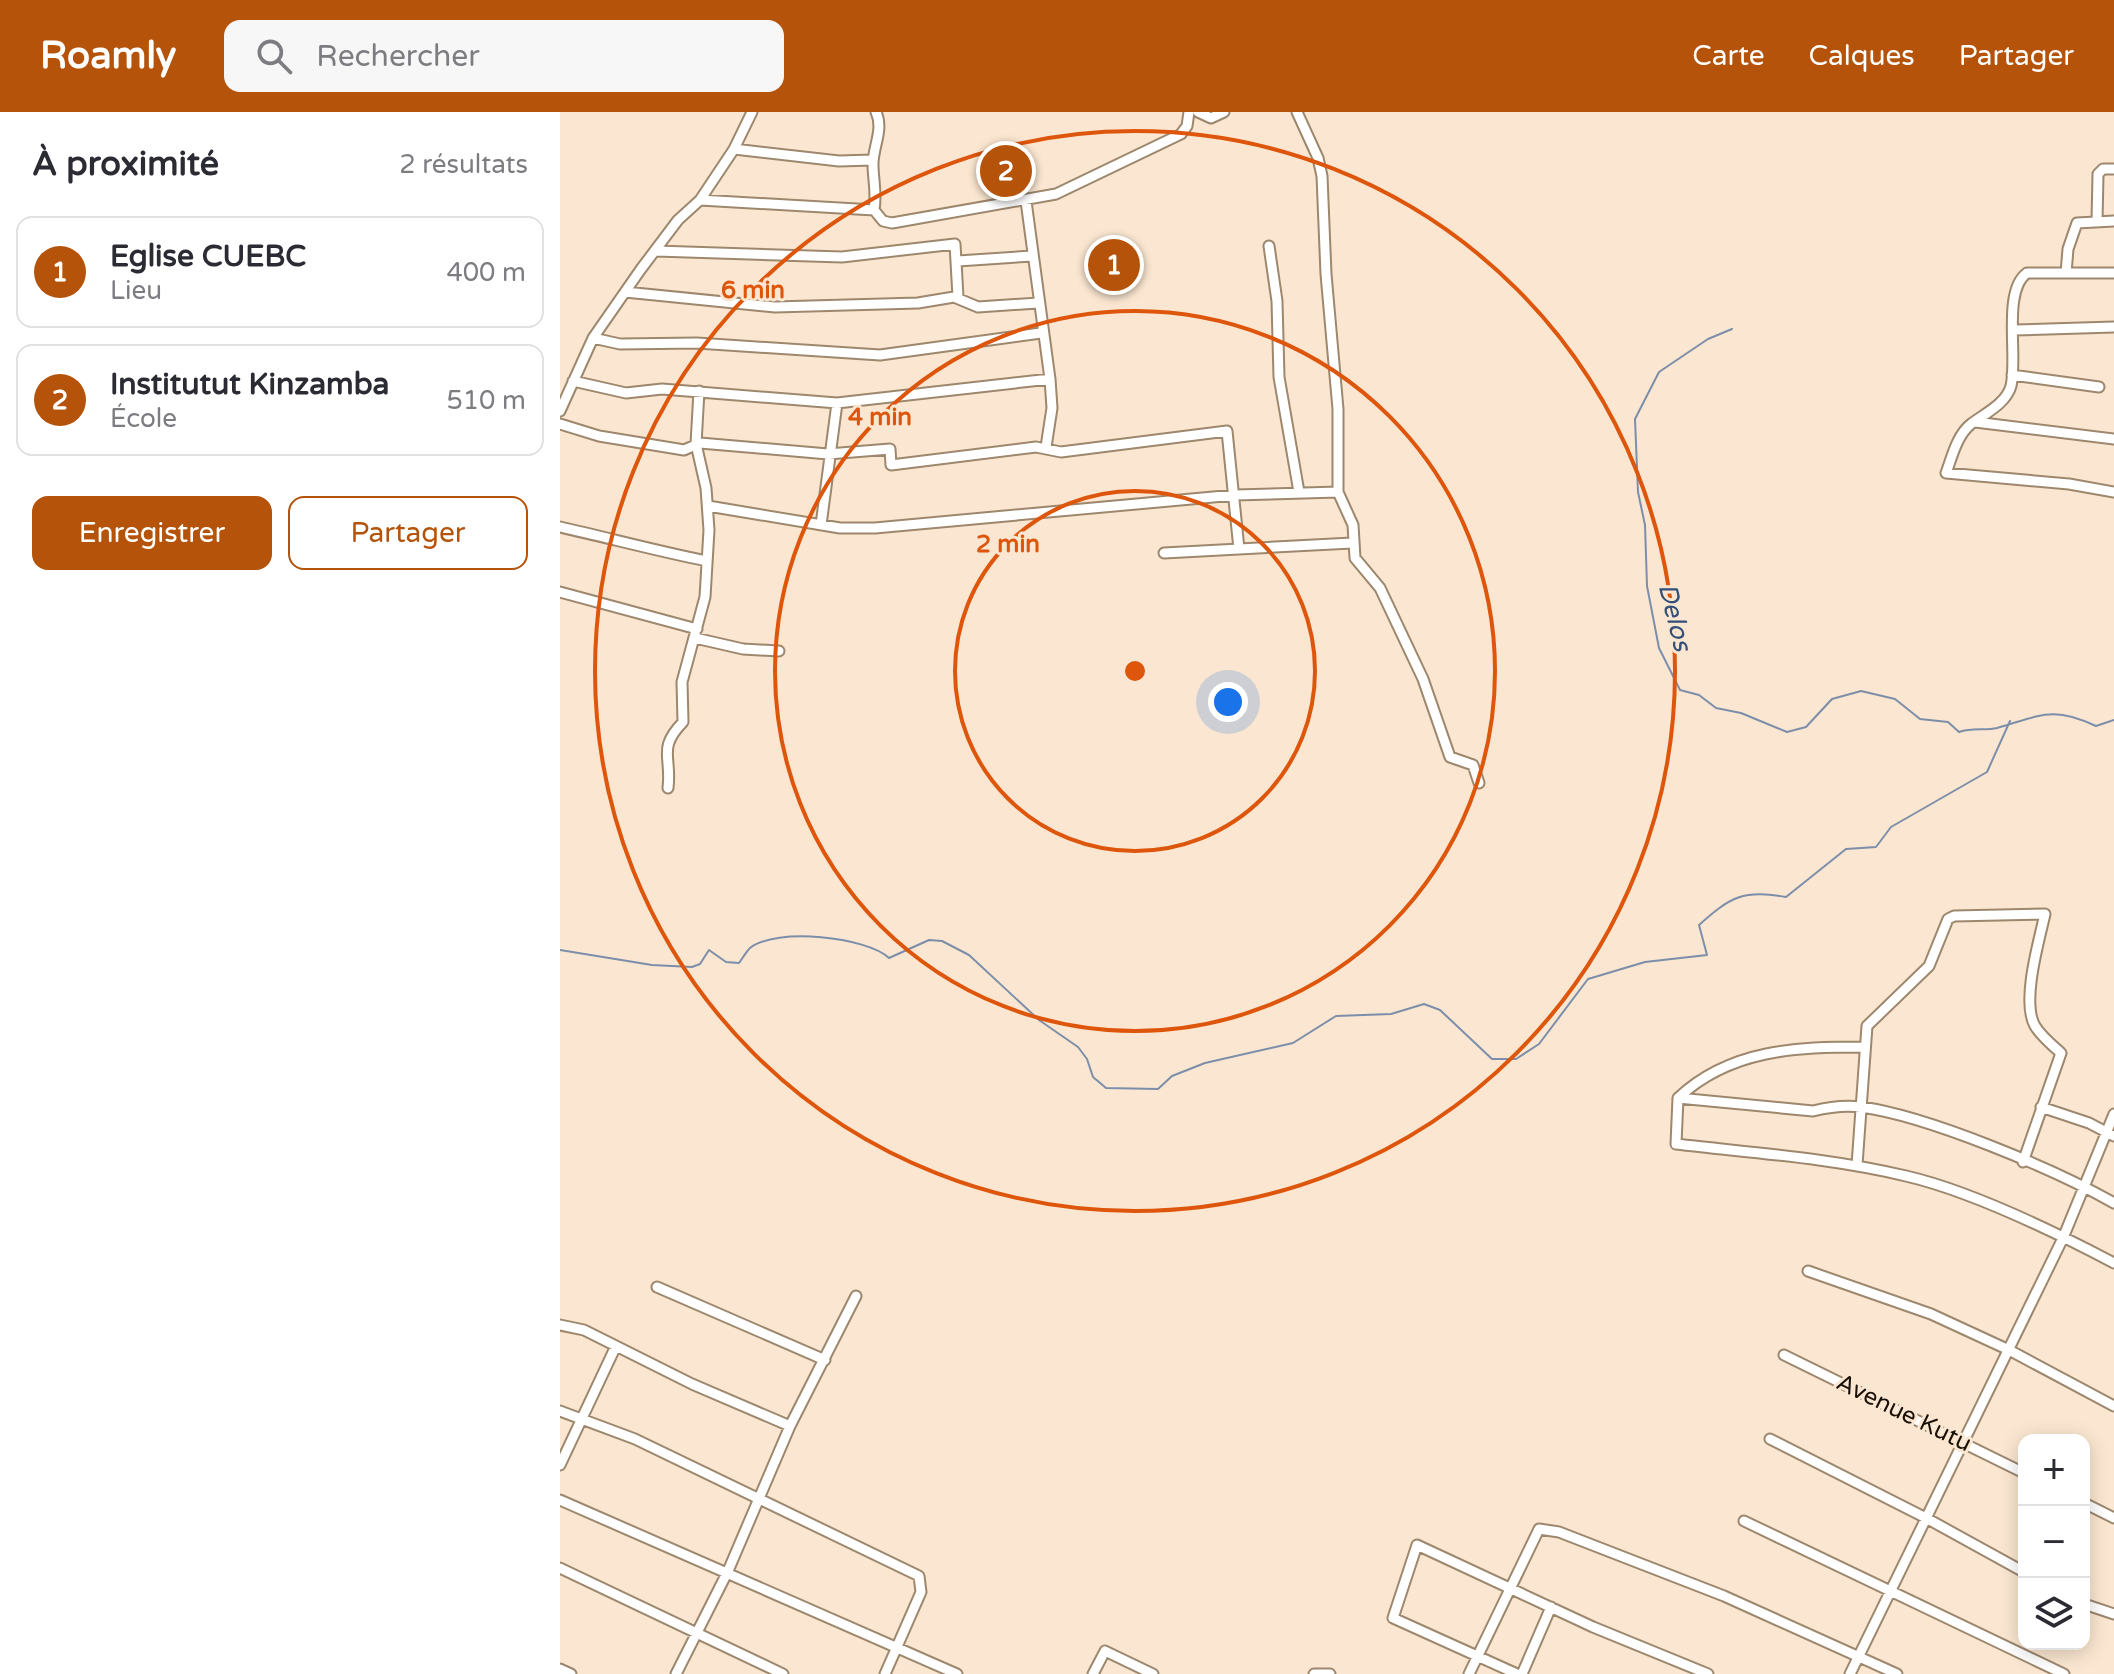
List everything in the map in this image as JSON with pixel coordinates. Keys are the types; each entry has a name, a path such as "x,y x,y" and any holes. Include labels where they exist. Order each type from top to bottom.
{"street":[{"path":"560,411 593,338 678,220 700,200 734,149 752,112"},
{"path":"876,112 880,122 873,160 877,182 874,210 883,221 892,223 1056,194 1181,134 1187,126 1189,112"},
{"path":"1198,112 1211,118 1224,112"},
{"path":"1297,112 1318,158 1322,176 1326,274 1338,409 1338,492 1353,525 1352,543 1361,569 1373,576 1380,588 1423,679 1450,757 1473,765 1479,783"},
{"path":"734,149 839,161 873,160"},
{"path":"2097,222 2098,174 2103,169 2114,169"},
{"path":"700,200 874,210"},
{"path":"1026,201 1041,333 1050,379 1052,408 1046,447"},
{"path":"2066,273 2075,226 2080,222 2114,221"},
{"path":"656,251 842,257 955,244 958,297"},
{"path":"1269,246 1277,301 1279,377 1299,492"},
{"path":"958,261 1032,256"},
{"path":"2114,273 2027,273 2019,279 2012,309 2015,330 2012,375 2007,394 1962,436 1946,473 2069,484 2114,492"},
{"path":"625,292 794,308 918,303 958,297 978,307 1038,303"},
{"path":"2015,330 2114,327"},
{"path":"593,338 633,345 722,344 880,355 995,336 1041,333"},
{"path":"2012,375 2099,387"},
{"path":"573,381 626,393 699,391 837,403 1050,379"},
{"path":"668,788 666,748 669,736 683,722 682,682 705,597 708,506 696,444 699,391"},
{"path":"821,525 837,403"},
{"path":"1975,422 2114,439"},
{"path":"560,424 599,436 684,450 696,444 828,454 890,449 891,465 1046,447 1061,452 1227,431 1239,549"},
{"path":"708,506 821,525 875,528 1235,495 1338,492"},
{"path":"560,527 707,561"},
{"path":"1164,553 1352,543"},
{"path":"560,592 743,649 779,651"},
{"path":"1857,1165 1867,1026 1929,966 1948,919 2045,914 2032,974 2031,1013 2034,1025 2061,1053 2023,1162"},
{"path":"1864,1047 1806,1047 1747,1056 1690,1087 1678,1098 1676,1144 1857,1165 1910,1177 2063,1238 2114,1263"},
{"path":"1678,1098 1813,1111 1833,1106 1863,1107 1960,1135 2114,1203"},
{"path":"2041,1107 2110,1134"},
{"path":"1850,1674 2063,1238 2110,1134 2114,1114"},
{"path":"1808,1271 1931,1314 2009,1350 2114,1406"},
{"path":"657,1287 825,1360"},
{"path":"676,1674 695,1631 728,1571 790,1426 856,1296"},
{"path":"560,1325 584,1330 615,1348 790,1426"},
{"path":"560,1465 615,1348"},
{"name":"Avenue Kutu","path":"1784,1355 2018,1470"},
{"path":"560,1411 635,1439 919,1576 921,1592 885,1674"},
{"path":"1770,1439 2018,1569"},
{"path":"560,1500 897,1645 957,1674"},
{"path":"2090,1506 2114,1518"},
{"path":"1744,1521 2062,1674"},
{"path":"1469,1674 1539,1529 1559,1532 1724,1596 1857,1659 1897,1674"},
{"path":"1551,1607 1519,1674 1477,1658 1393,1618 1417,1545 1708,1674"},
{"path":"560,1568 783,1674"},
{"path":"2090,1606 2114,1614"},
{"path":"1093,1674 1105,1651 1153,1674"},
{"path":"560,1669 571,1674"},
{"path":"1314,1674 1330,1674"}],"waterway":[{"name":"Delos","path":"1732,329 1708,339 1659,372 1635,419 1647,586 1659,648 1680,690 1699,695 1716,708 1741,713 1787,732 1806,727 1832,699 1861,691 1895,699 1920,719 1948,722 1959,732 1997,728 2057,714 2096,726 2114,720"},
{"path":"560,950 652,965 692,967 700,964 709,950 726,962 739,963 750,948 780,938 800,936 842,940 878,951 889,958 929,940 942,941 969,955 1039,1020 1078,1047 1087,1059 1093,1077 1106,1088 1158,1089 1172,1076 1205,1063 1293,1043 1336,1016 1391,1014 1424,1004 1440,1010 1492,1059 1516,1059 1539,1044 1588,979 1645,962 1707,955 1699,925 1729,902 1759,894 1786,897 1846,849 1876,847 1891,827 1987,772 2010,721"}],"place":[{"name":"Institutut Kinzamba","path":"1006,171"},
{"name":"Eglise CUEBC","path":"1114,265"}]}
